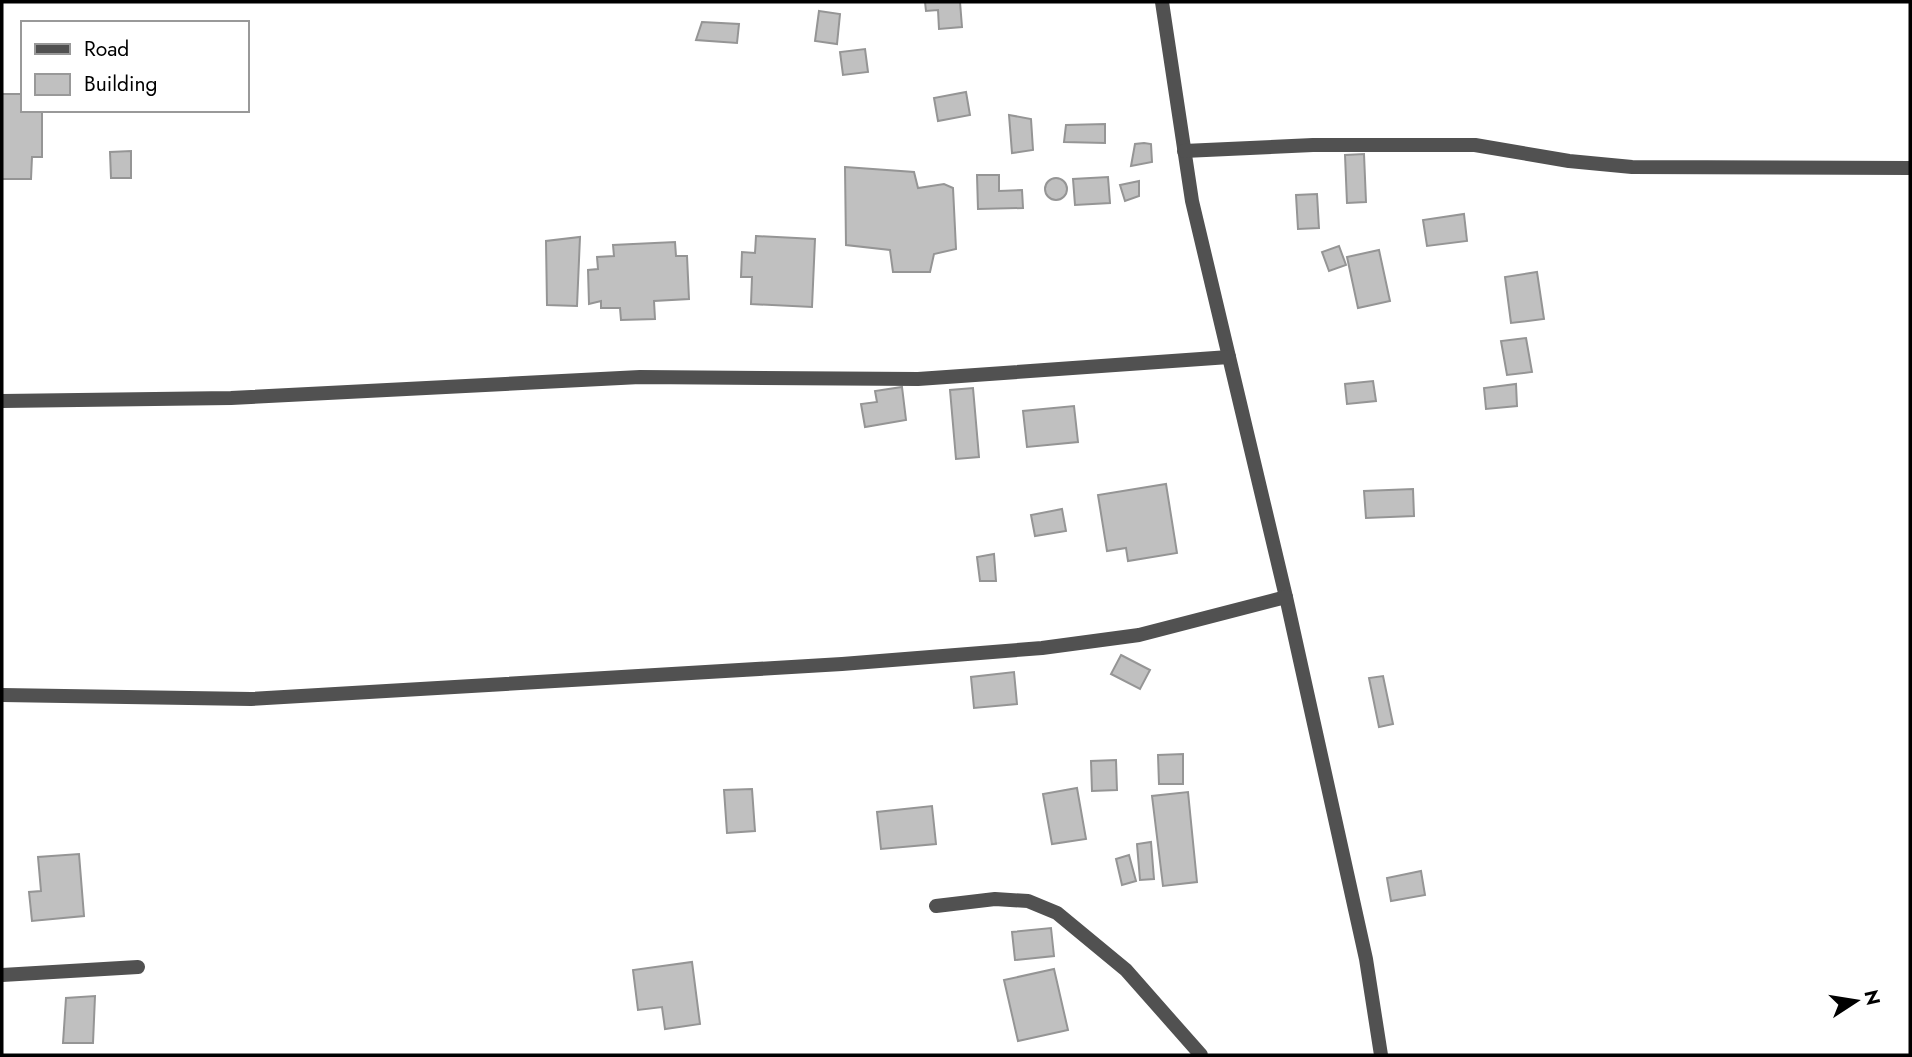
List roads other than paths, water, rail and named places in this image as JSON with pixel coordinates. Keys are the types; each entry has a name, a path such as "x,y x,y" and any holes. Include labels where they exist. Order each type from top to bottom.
{"street":[{"path":"1162,2 1192,201 1286,597 1366,959 1381,1055"},
{"path":"1184,151 1313,145 1475,145 1569,161 1632,167 1910,168"},
{"path":"2,401 232,398 640,377 918,379 1229,357"},
{"path":"2,695 251,699 842,664 1042,648 1139,635 1286,597"},
{"path":"936,906 995,899 1028,901 1058,913 1126,971 1201,1055"},
{"path":"2,975 138,967"}]}
